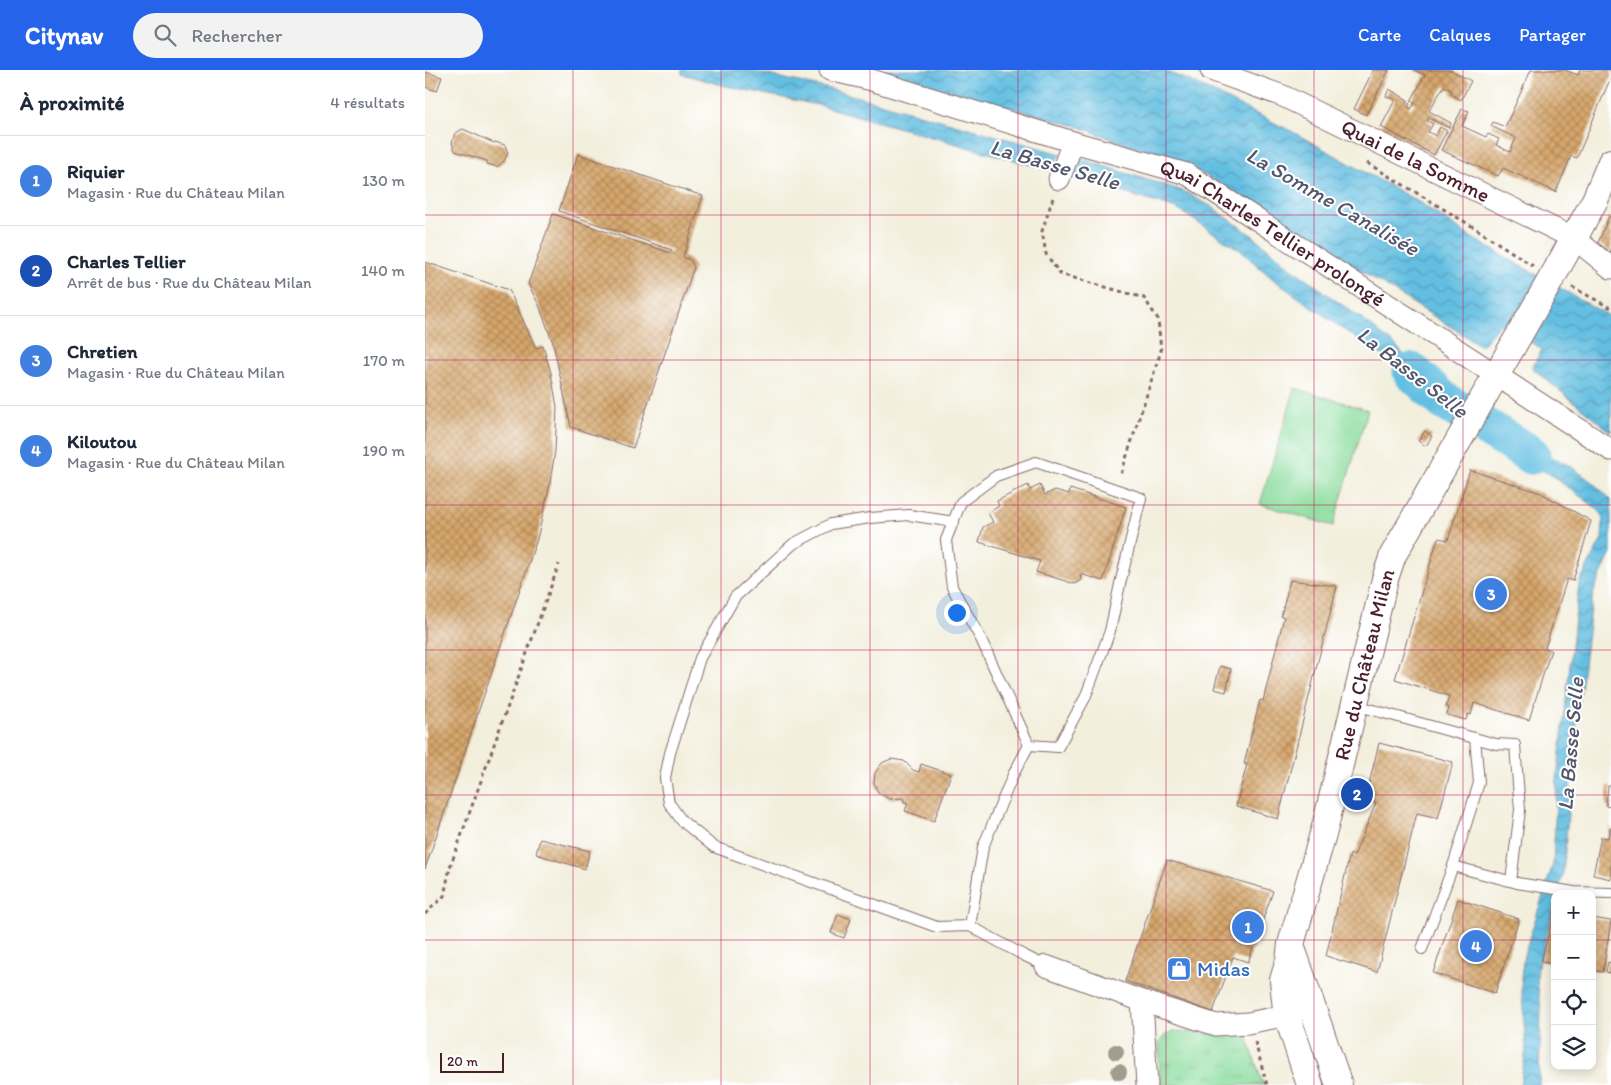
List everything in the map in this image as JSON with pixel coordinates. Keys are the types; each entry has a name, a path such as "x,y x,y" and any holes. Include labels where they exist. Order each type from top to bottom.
{"street":[{"name":"Quai Charles Tellier prolongé","path":"830,70 868,78 1073,142 1187,174 1611,450"},
{"name":"Quai de la Somme","path":"1211,70 1283,96 1575,238 1611,268"},
{"path":"1059,179 1073,142"},
{"name":"Rue du Château Milan","path":"1310,1085 1287,1015 1283,980 1289,960 1291,944 1325,827 1385,579 1393,555 1555,275 1595,200 1611,162"},
{"path":"1291,944 1339,1085"},
{"path":"1046,966 1142,1001 1216,1025 1249,1023 1287,1015 1312,1006"},
{"path":"1142,1001 1147,1085"}],"lane":[{"path":"1035,462 1141,498 1110,631 1085,698 1058,747 1029,745 981,640 951,587 946,540 961,502 996,476 1035,462"},
{"path":"954,522 909,515 831,524 793,544 735,597 700,658 670,752 665,778 669,803 682,821 714,847 937,926 970,926 1023,956 1046,966"},
{"path":"1355,705 1496,744 1515,745 1520,810 1514,882"},
{"path":"1422,949 1453,866 1479,783 1475,738"},
{"path":"970,926 983,847 1013,775 1029,745"},
{"path":"1453,866 1514,882 1574,892 1611,893"}],"path":[{"path":"1363,160 1611,308"},
{"path":"1059,179 1042,231 1046,254 1061,274 1144,298 1158,319 1161,350 1116,489"},
{"path":"425,914 444,896 449,868 559,564"},
{"path":"1249,1023 1267,1085"}],"green space":[{"path":"1295,388 1368,410 1333,526 1260,504"},
{"path":"1245,1030 1263,1085 1160,1085 1159,1042 1166,1034 1174,1031 1222,1035"}],"water":[{"path":"682,70 746,70 830,89 1061,154 1049,170 822,106 726,86 682,74"},
{"name":"La Somme Canalisée","path":"864,70 1161,70 1188,80 1291,131 1419,202 1472,238 1611,317 1611,432 1532,368 1542,349 1500,324 1481,346 1250,201 1196,170 1077,126"},
{"path":"1081,159 1183,191 1212,207 1370,325 1457,399 1448,415 1387,358 1274,280 1240,250 1177,209 1069,176"},
{"path":"1490,419 1542,455 1559,460 1579,472 1611,500 1611,553 1595,588 1592,600 1573,754 1563,874 1558,890 1551,890 1551,918 1538,967 1537,981 1541,1009 1539,1085 1520,1085 1526,1050 1521,978 1524,955 1553,864 1557,780 1579,583 1602,539 1603,518 1595,507 1551,475 1480,435"}],"building":[{"path":"1373,70 1389,70 1366,115 1354,109"},
{"path":"1414,70 1451,70 1471,81 1461,100 1451,94 1452,91 1444,86 1429,111 1451,123 1449,128 1429,118 1427,121 1433,124 1428,132 1436,136 1440,127 1447,131 1434,155 1381,127 1395,100 1386,96 1389,89 1408,100 1407,102 1410,104 1408,107 1411,109 1415,103 1411,101 1425,75"},
{"path":"1531,70 1565,70 1578,75 1580,70 1611,70 1611,77 1577,158 1571,156 1556,192 1503,168 1498,176 1441,150 1462,109 1469,111 1462,126 1486,137 1488,134 1499,139 1496,145 1510,152 1516,138 1491,126 1493,122 1505,127"},
{"path":"425,72 442,77 437,91 425,87"},
{"path":"463,129 494,143 505,145 508,153 504,161 497,167 487,164 487,161 455,151 452,143 455,133"},
{"path":"578,154 703,196 683,257 690,260 694,267 633,448 571,427 553,343 539,305 528,284 553,214 671,253 672,250 559,211"},
{"path":"1609,216 1611,218 1611,253 1598,243"},
{"path":"425,262 509,290 536,348 543,346 551,373 557,407 555,451 549,489 537,539 425,869"},
{"path":"1425,431 1432,436 1426,446 1418,441"},
{"path":"1470,470 1541,493 1591,521 1573,581 1567,579 1545,648 1551,650 1529,720 1474,703 1471,715 1468,714 1466,720 1447,715 1449,708 1446,707 1449,696 1395,679 1438,538 1448,540"},
{"path":"1028,485 1030,490 1040,485 1045,495 1055,490 1069,494 1070,489 1126,507 1103,581 1080,574 1081,580 1075,584 1036,572 1040,561 979,542 983,527 993,522 988,513 999,506 997,501"},
{"path":"1290,580 1337,586 1278,819 1236,806 1260,700 1263,701 1284,617 1281,616"},
{"path":"1220,666 1231,669 1226,692 1214,689"},
{"path":"1379,743 1453,762 1438,818 1417,813 1377,972 1326,956 1350,854 1354,856 1376,803 1365,800"},
{"path":"891,759 904,761 913,770 919,772 921,764 951,774 934,821 905,811 908,803 903,801 904,798 889,799 878,792 874,783 875,773 882,763"},
{"path":"1608,786 1611,786 1611,807 1606,806"},
{"path":"1610,827 1611,879 1593,875 1601,837 1608,838"},
{"path":"540,839 590,851 585,869 536,854"},
{"path":"1167,860 1273,891 1248,962 1233,957 1213,1012 1125,981"},
{"path":"1458,899 1519,919 1495,993 1433,973"},
{"path":"838,914 851,919 844,938 831,933"},
{"path":"1596,919 1611,921 1603,972 1596,971"},
{"path":"1551,923 1551,963 1541,962"},
{"path":"1608,962 1611,963 1611,973 1606,972"}],"waterway":[{"name":"La Basse Selle","path":"1412,372 1444,401 1531,455"}],"place":[{"name":"Chretien","path":"1491,594"},
{"name":"Charles Tellier","path":"1357,794"},
{"name":"Riquier","path":"1248,927"},
{"name":"Kiloutou","path":"1476,946"},
{"name":"Midas","path":"1179,969"}]}
